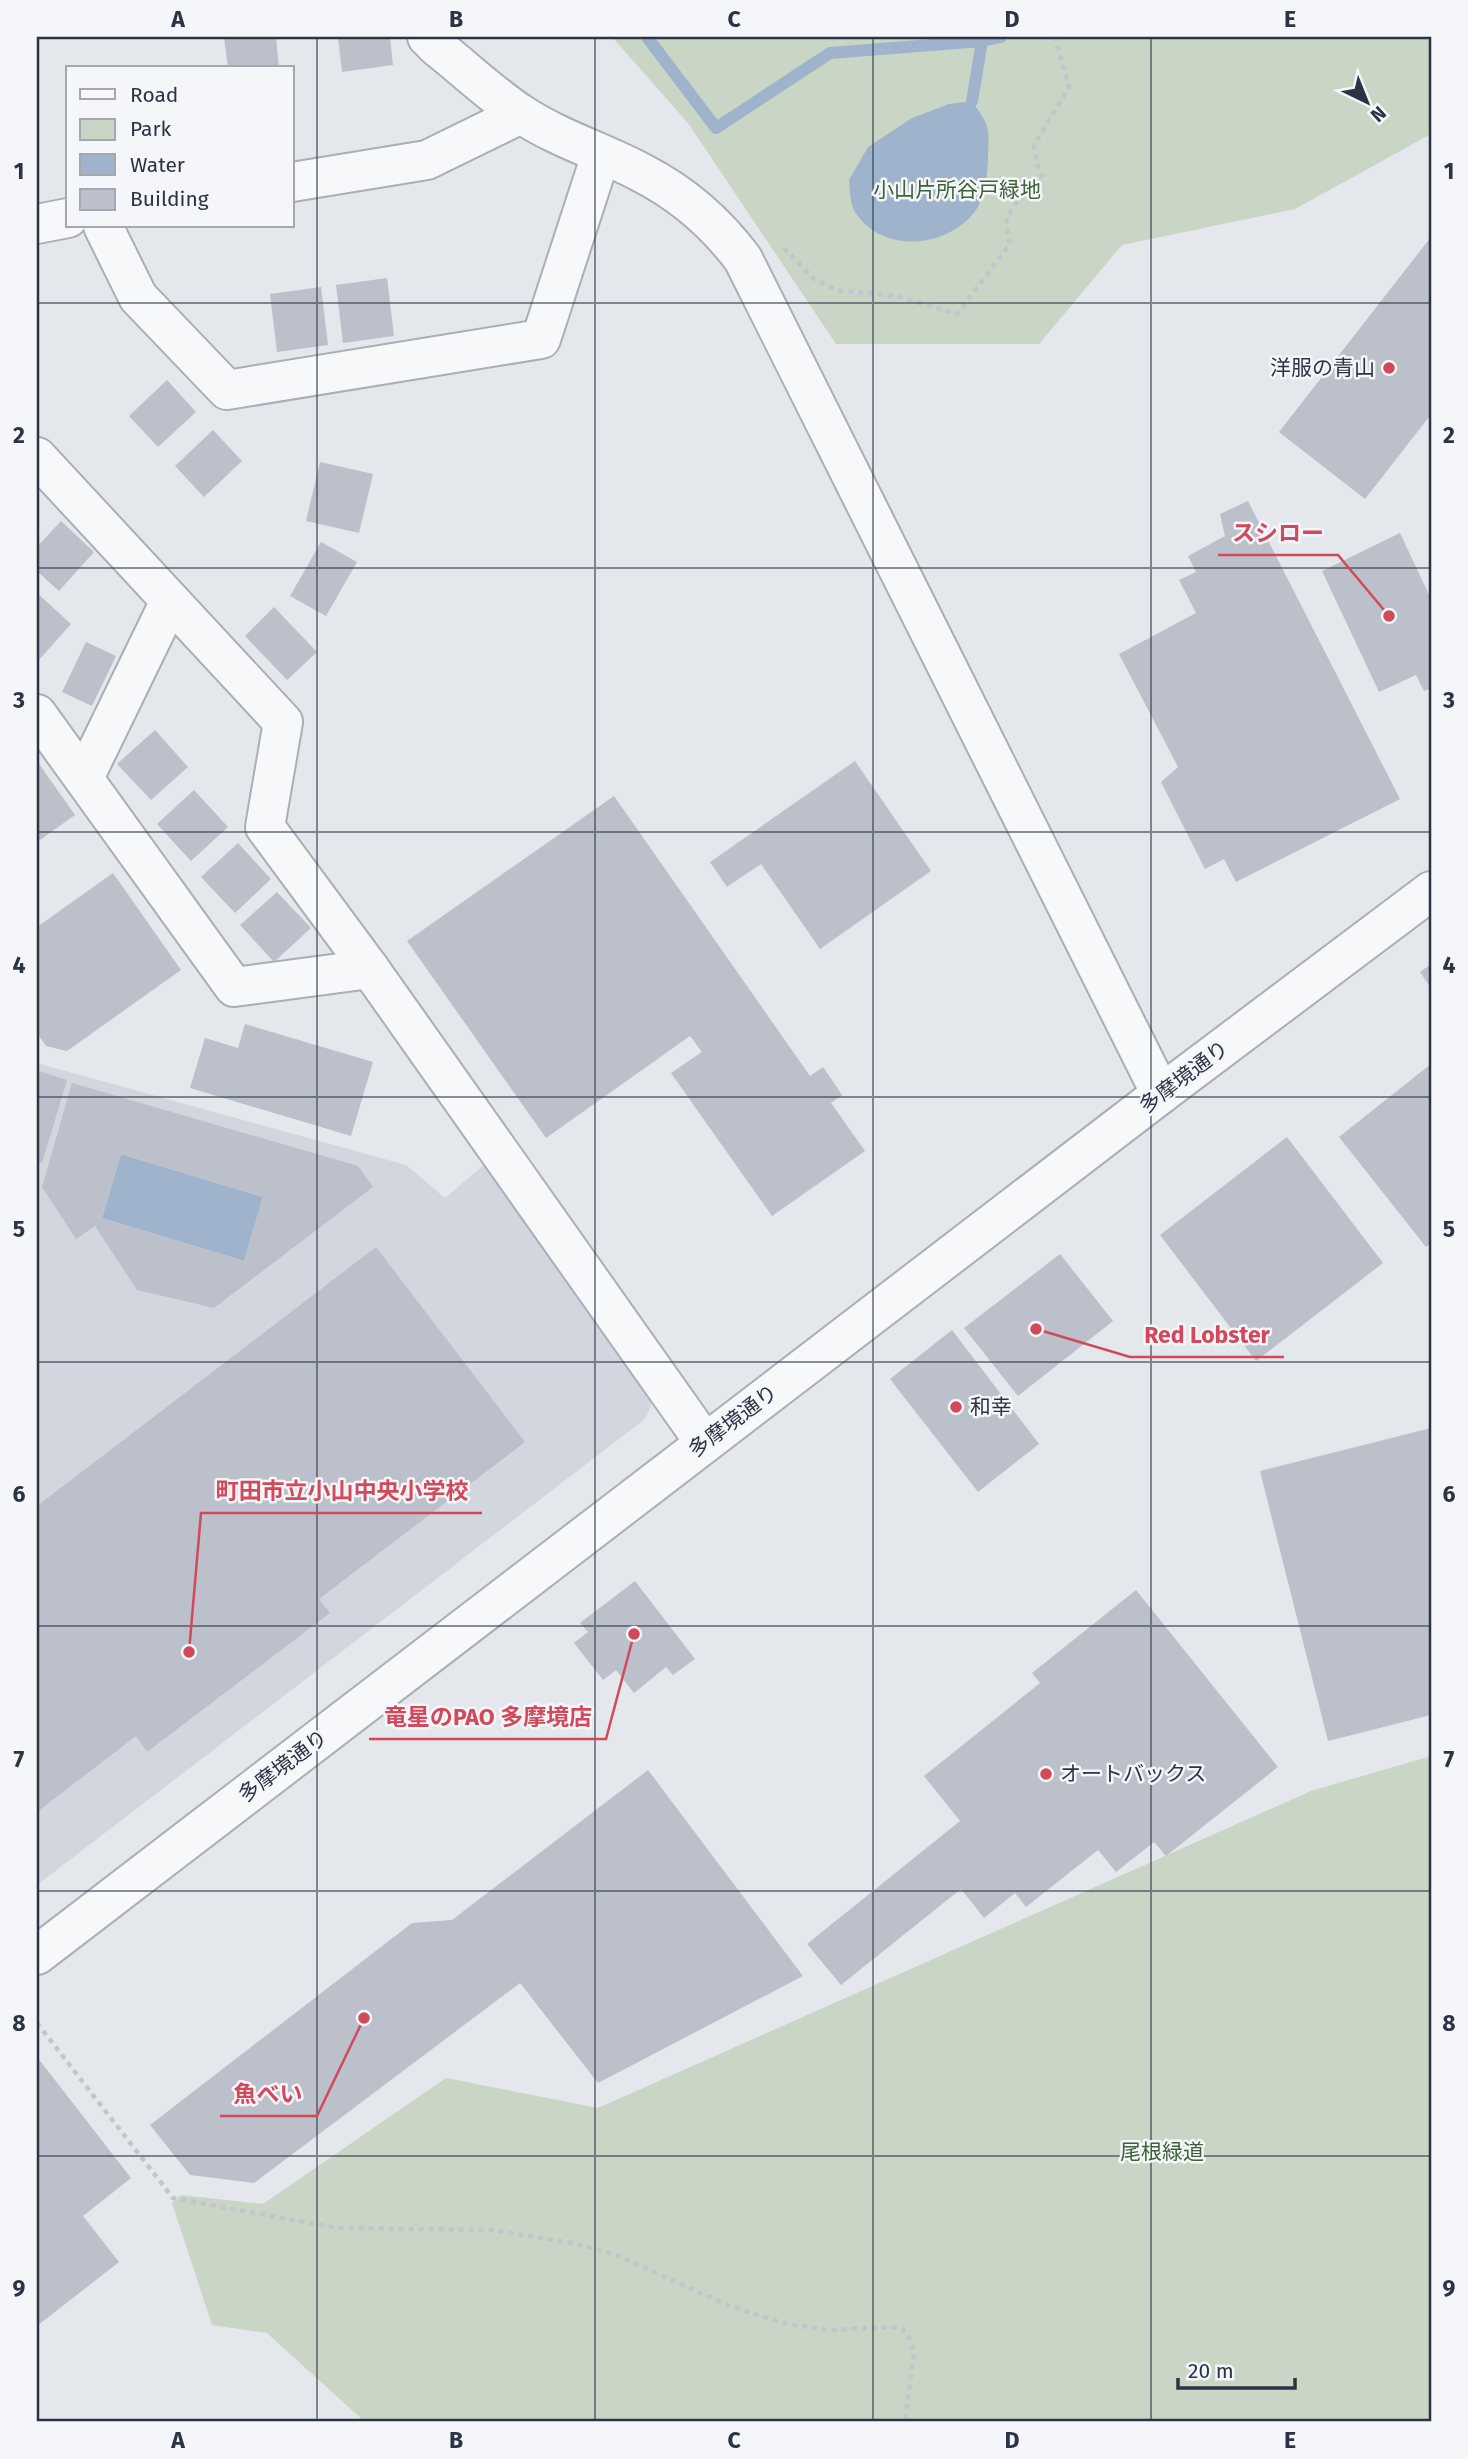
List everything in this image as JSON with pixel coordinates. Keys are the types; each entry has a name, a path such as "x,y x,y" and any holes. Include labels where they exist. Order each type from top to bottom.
{"street":[{"path":"427,37 521,114 601,155 642,172 690,202 728,239 743,259 1161,1094"},
{"path":"294,182 427,160 521,114"},
{"path":"104,228 138,297 227,390 541,339 601,155"},
{"path":"37,224 66,218"},
{"path":"37,457 283,722 265,827 370,969 705,1443"},
{"path":"84,778 170,601"},
{"path":"37,714 234,987 370,969"},
{"name":"多摩境通り","path":"37,1955 1161,1094 1431,891"}],"path":[{"path":"777,240 814,279 837,290 896,296 957,314 1010,244 1006,222 1011,212 1025,194 1043,178 1037,164 1034,145 1069,87 1055,37"},
{"path":"37,2022 173,2198 337,2228 492,2230 572,2242 614,2254 730,2306 783,2323 828,2330 899,2327 907,2333 914,2351 905,2422"}],"shaded area":[{"path":"37,1060 40,1064 406,1165 445,1198 486,1163 652,1404 645,1419 37,1885"}],"green space":[{"name":"小山片所谷戸緑地","path":"612,37 1431,37 1431,134 1295,209 1122,245 1039,344 836,344 688,123"},
{"name":"尾根緑道","path":"1431,1756 1431,2422 365,2422 267,2333 212,2325 172,2203 181,2195 263,2204 446,2078 598,2108 1311,1791"}],"water":[{"path":"972,101 986,123 988,134 987,178 978,207 966,221 935,238 899,241 882,236 867,226 853,209 849,180 868,147 912,118 949,104"},
{"path":"121,1154 263,1197 244,1261 102,1218"}],"building":[{"path":"224,37 276,37 279,66 228,66"},
{"path":"338,37 390,37 393,65 342,72"},
{"path":"1431,237 1431,418 1429,417 1365,499 1279,432"},
{"path":"387,278 394,336 343,343 336,285"},
{"path":"321,287 328,345 277,352 270,294"},
{"path":"167,380 196,412 158,447 129,416"},
{"path":"213,430 242,461 204,497 175,466"},
{"path":"320,462 373,474 359,533 306,521"},
{"path":"1248,501 1400,799 1236,882 1224,859 1205,869 1161,782 1178,767 1119,654 1196,613 1179,580 1196,572 1188,556 1225,536 1220,514"},
{"path":"61,521 94,552 59,591 37,571 37,547"},
{"path":"1400,533 1431,599 1431,688 1424,691 1416,675 1379,692 1322,571"},
{"path":"321,542 357,562 326,616 290,596"},
{"path":"37,593 71,624 37,662"},
{"path":"274,607 317,652 287,680 245,636"},
{"path":"86,642 116,656 92,706 62,692"},
{"path":"155,730 188,767 151,800 117,764"},
{"path":"37,761 75,815 37,842"},
{"path":"855,761 931,871 820,949 761,864 727,887 710,862"},
{"path":"194,790 228,827 191,861 157,824"},
{"path":"614,796 810,1076 823,1067 842,1095 831,1103 865,1151 772,1216 671,1073 702,1052 690,1036 546,1138 407,941"},
{"path":"238,843 271,879 235,913 201,877"},
{"path":"113,873 181,970 67,1051 46,1046 37,1033 37,927"},
{"path":"277,892 311,928 274,962 240,925"},
{"path":"1431,964 1431,988 1420,972"},
{"path":"245,1024 373,1062 351,1136 190,1088 205,1038 238,1048"},
{"path":"1431,1064 1431,1243 1426,1247 1339,1137"},
{"path":"39,1071 67,1080 42,1163 37,1161"},
{"path":"72,1083 358,1166 373,1187 214,1308 137,1290 95,1226 76,1239 42,1187","holes":["121,1154 263,1197 244,1261 102,1218"]},
{"path":"1287,1137 1383,1263 1256,1361 1160,1235"},
{"path":"376,1247 525,1442 319,1599 330,1613 147,1752 136,1736 37,1812 37,1506"},
{"path":"1060,1254 1113,1321 1018,1396 964,1328"},
{"path":"952,1330 1039,1444 978,1492 890,1379"},
{"path":"1431,1428 1431,1715 1328,1741 1260,1471"},
{"path":"635,1581 695,1659 673,1675 666,1667 634,1693 616,1670 603,1680 574,1643 588,1632 580,1623"},
{"path":"1136,1590 1278,1767 1166,1856 1154,1842 1116,1872 1098,1850 1026,1907 1015,1893 984,1918 961,1889 841,1985 807,1944 960,1821 924,1776 1040,1683 1032,1673"},
{"path":"648,1770 803,1976 598,2083 520,1983 254,2183 190,2175 150,2125 412,1923 452,1920"},
{"path":"37,2057 131,2178 83,2216 119,2262 37,2326"}],"waterway":[{"path":"647,37 716,128 830,53 982,41 972,101"},
{"path":"982,41 1001,37"}],"place":[{"name":"洋服の青山","path":"1389,368"},
{"name":"スシロー","path":"1389,616"},
{"name":"Red Lobster","path":"1036,1329"},
{"name":"和幸","path":"956,1407"},
{"name":"竜星のPAO 多摩境店","path":"634,1634"},
{"name":"町田市立小山中央小学校","path":"189,1652"},
{"name":"オートバックス","path":"1046,1774"},
{"name":"魚べい","path":"364,2018"}]}
